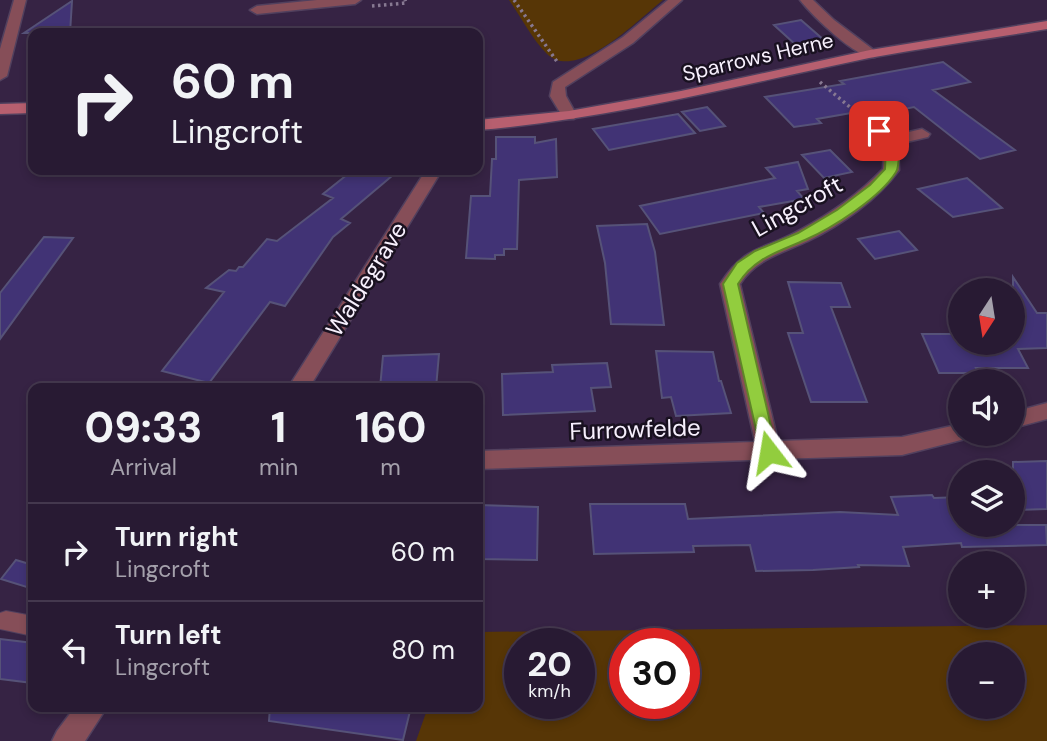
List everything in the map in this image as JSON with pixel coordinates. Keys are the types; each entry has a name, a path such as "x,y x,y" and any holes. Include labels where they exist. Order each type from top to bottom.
{"street":[{"path":"0,76 20,0"},
{"path":"257,10 355,0"},
{"path":"569,116 558,96 558,85 628,40 676,0"},
{"path":"806,0 829,23 870,54"},
{"name":"Sparrows Herne","path":"483,125 569,116 681,96 870,54 1047,25"},
{"path":"0,109 28,108"},
{"path":"883,136 922,134"},
{"name":"Lingcroft","path":"769,452 730,284 742,266 760,254 803,236 842,213 875,187 891,170 892,146 883,136"},
{"name":"Waldegrave","path":"301,383 431,175"},
{"path":"1025,417 1047,411"},
{"name":"Furrowfelde","path":"483,460 902,446 948,435"},
{"path":"67,741 89,712"}],"lane":[{"path":"6,621 28,625"}],"path":[{"path":"514,0 568,78"},
{"path":"803,68 883,136"}],"shaded area":[{"path":"509,0 663,0 608,45 575,60 560,61 547,54"},
{"path":"1025,625 1047,625 1047,741 416,741 426,712 483,712 483,632 504,632 504,719 595,719 595,631 609,630 609,719 700,719 700,629 1025,628"}],"building":[{"path":"72,1 70,28 32,28"},
{"path":"801,20 825,41 797,46 774,25"},
{"path":"943,62 970,82 933,90 1015,150 980,159 914,107 880,114 874,109 817,119 821,123 794,127 765,97 844,84 840,81"},
{"path":"707,107 725,126 700,131 682,112"},
{"path":"678,114 695,133 609,150 593,129"},
{"path":"496,137 535,137 535,143 556,139 557,177 519,180 517,249 504,249 504,255 495,255 495,259 466,258 471,196 490,196 492,159 496,159"},
{"path":"830,150 852,172 824,178 802,155"},
{"path":"798,162 808,189 797,191 804,199 759,207 764,213 660,234 640,206 775,178 766,168"},
{"path":"347,175 393,175 341,219 350,223 333,237 285,306 270,302 209,383 162,371 224,292 206,288 229,270 236,271 243,267 267,239 277,241 333,198 323,194"},
{"path":"967,178 1002,208 953,217 918,189"},
{"path":"647,224 655,252 664,325 611,324 605,263 597,226"},
{"path":"899,231 917,250 875,259 858,239"},
{"path":"44,237 73,238 0,339 0,293"},
{"path":"788,282 841,283 850,307 831,307 867,402 811,402 788,333 803,333"},
{"path":"1026,296 1037,313 1047,313 1047,348 1026,349"},
{"path":"922,334 948,334 948,355 1021,355 1028,368 948,369 948,373 939,373"},
{"path":"656,351 713,352 719,381 731,413 676,416 671,397 662,398"},
{"path":"439,354 436,383 380,383 383,356"},
{"path":"607,363 611,387 591,388 595,411 503,415 502,374 553,372 552,365"},
{"path":"1047,461 1047,509 1025,510 1025,462"},
{"path":"932,495 934,498 948,497 948,537 1025,537 1025,525 1046,525 1047,545 962,547 961,543 903,547 909,566 858,565 859,567 813,570 756,571 750,545 693,546 694,552 594,554 590,504 685,504 688,519 840,512 898,515 891,497"},
{"path":"483,505 538,507 537,560 483,559"},
{"path":"16,560 28,564 28,587 1,579"},
{"path":"0,639 28,642 28,682 0,679"},
{"path":"270,712 410,712 403,740 269,721"}],"route":[{"path":"769,452 730,284 742,266 760,254 803,236 842,213 875,187 891,170 892,146 879,131"}]}
